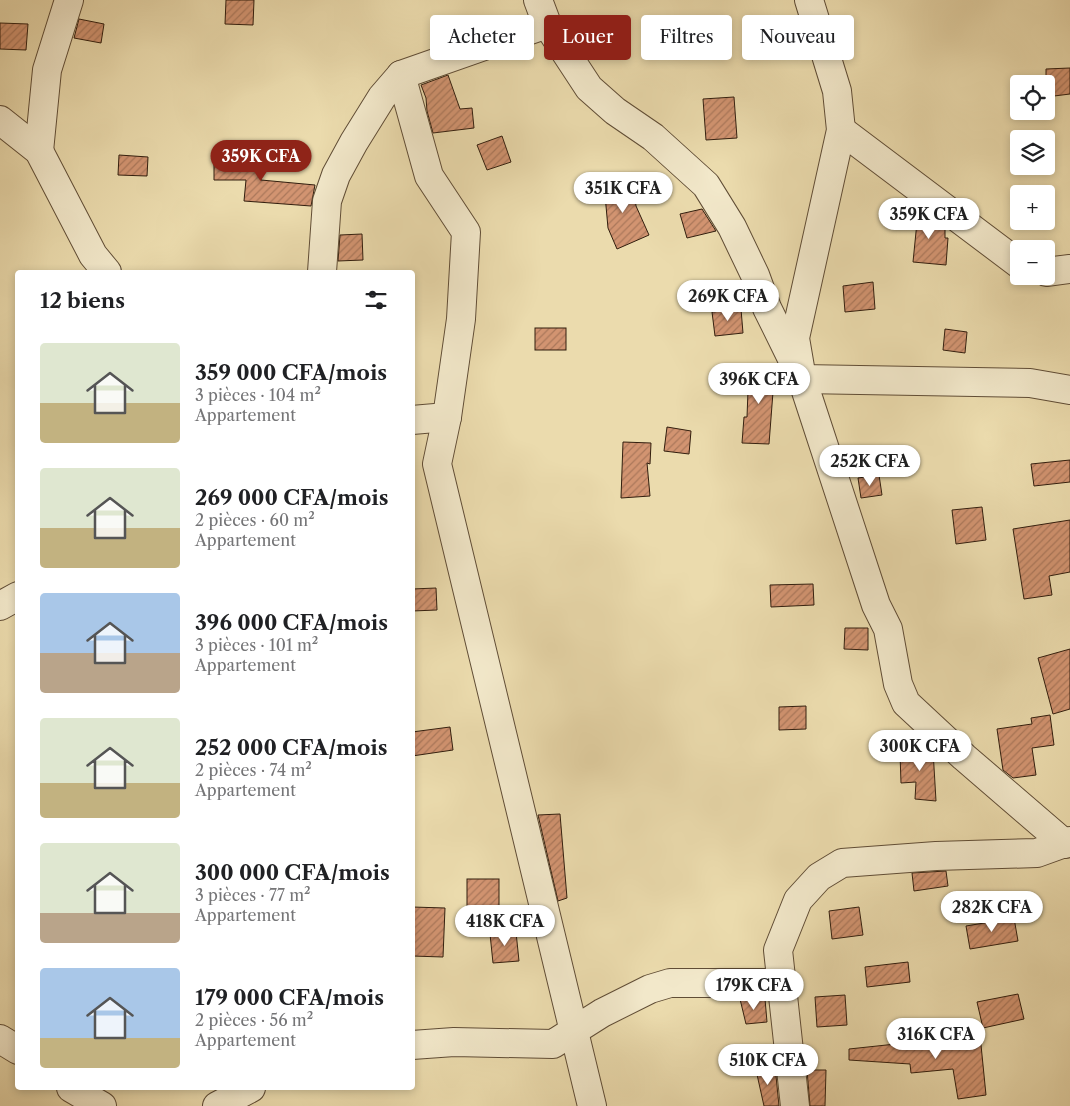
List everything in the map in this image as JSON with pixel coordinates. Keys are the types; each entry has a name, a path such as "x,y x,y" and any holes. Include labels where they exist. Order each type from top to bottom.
{"street":[{"path":"38,151 47,70 69,0"},
{"path":"802,379 795,338 840,130 837,92 809,0"},
{"path":"322,270 327,201 336,175 382,97 400,75 542,12 589,88 615,111 653,137 706,185 732,227 755,275 767,308 802,379 876,605 888,629 898,684 906,702 964,757 1068,843"},
{"path":"400,75 428,176 466,232 461,319 447,417 437,464 592,1106"},
{"path":"0,120 38,151 93,255 105,270"},
{"path":"840,130 1010,257"},
{"path":"1055,271 1070,269"},
{"path":"802,379 1030,383 1070,390"},
{"path":"415,420 447,417"},
{"path":"0,606 15,598"},
{"path":"795,1106 778,950 798,900 819,877 842,863 936,856 1037,853 1068,843"},
{"path":"415,1045 454,1042 553,1044 650,988 670,983 781,983"},
{"path":"0,1039 15,1048"},
{"path":"74,1090 102,1106"},
{"path":"217,1106 248,1090"}],"building":[{"path":"226,0 254,0 253,25 225,24"},
{"path":"79,19 104,24 101,43 74,38"},
{"path":"0,23 28,24 26,50 0,49"},
{"path":"1070,68 1070,94 1055,96 1055,75 1046,75 1046,69"},
{"path":"448,75 460,109 472,108 474,128 433,133 427,111 426,98 421,85"},
{"path":"734,97 737,138 706,140 703,99"},
{"path":"502,136 511,162 487,170 477,145"},
{"path":"119,155 148,157 147,176 118,175"},
{"path":"214,155 261,155 261,180 315,185 311,206 244,201 246,180 214,180"},
{"path":"633,181 636,206 649,235 617,249 608,228 604,184"},
{"path":"915,205 945,228 945,238 948,238 946,265 913,262 917,222 914,222"},
{"path":"702,209 716,231 687,238 680,214"},
{"path":"362,234 363,260 338,261 340,235"},
{"path":"873,282 875,309 845,312 843,286"},
{"path":"741,309 743,333 715,336 712,312"},
{"path":"535,328 566,328 566,350 535,350"},
{"path":"945,329 967,332 965,353 943,350"},
{"path":"749,365 775,366 769,444 742,443 744,417 747,417"},
{"path":"667,427 691,431 689,454 664,451"},
{"path":"623,442 651,443 650,464 647,463 650,496 621,498"},
{"path":"1070,460 1070,482 1034,486 1031,464"},
{"path":"879,475 882,495 861,498 858,478"},
{"path":"982,507 986,540 956,544 952,510"},
{"path":"1070,520 1070,572 1049,576 1052,595 1024,599 1013,529"},
{"path":"813,584 814,605 771,607 770,585"},
{"path":"436,588 437,610 415,611 415,589"},
{"path":"845,628 868,628 868,650 844,649"},
{"path":"1070,649 1070,709 1053,714 1038,658"},
{"path":"806,706 806,729 779,730 779,707"},
{"path":"1050,715 1054,745 1032,748 1036,775 1013,778 1003,770 997,729 1032,724 1031,718"},
{"path":"450,727 453,750 415,756 415,732"},
{"path":"919,737 933,750 936,801 915,799 916,782 901,783 900,754 918,753"},
{"path":"560,814 567,898 558,901 538,815"},
{"path":"946,871 948,886 914,891 912,873"},
{"path":"467,879 499,879 499,923 467,923"},
{"path":"415,907 445,908 443,957 415,956"},
{"path":"859,907 863,935 832,939 829,911"},
{"path":"1014,918 1018,941 970,949 966,926"},
{"path":"516,932 519,961 493,963 490,934"},
{"path":"908,962 910,982 867,987 865,967"},
{"path":"1018,994 1024,1019 983,1028 977,1002"},
{"path":"845,995 847,1025 817,1027 815,997"},
{"path":"740,999 765,999 767,1022 746,1024"},
{"path":"980,1035 986,1095 958,1099 953,1069 911,1073 910,1064 849,1060 849,1049"},
{"path":"775,1066 779,1106 764,1106 756,1070"},
{"path":"807,1070 826,1070 825,1106 810,1106"}]}
